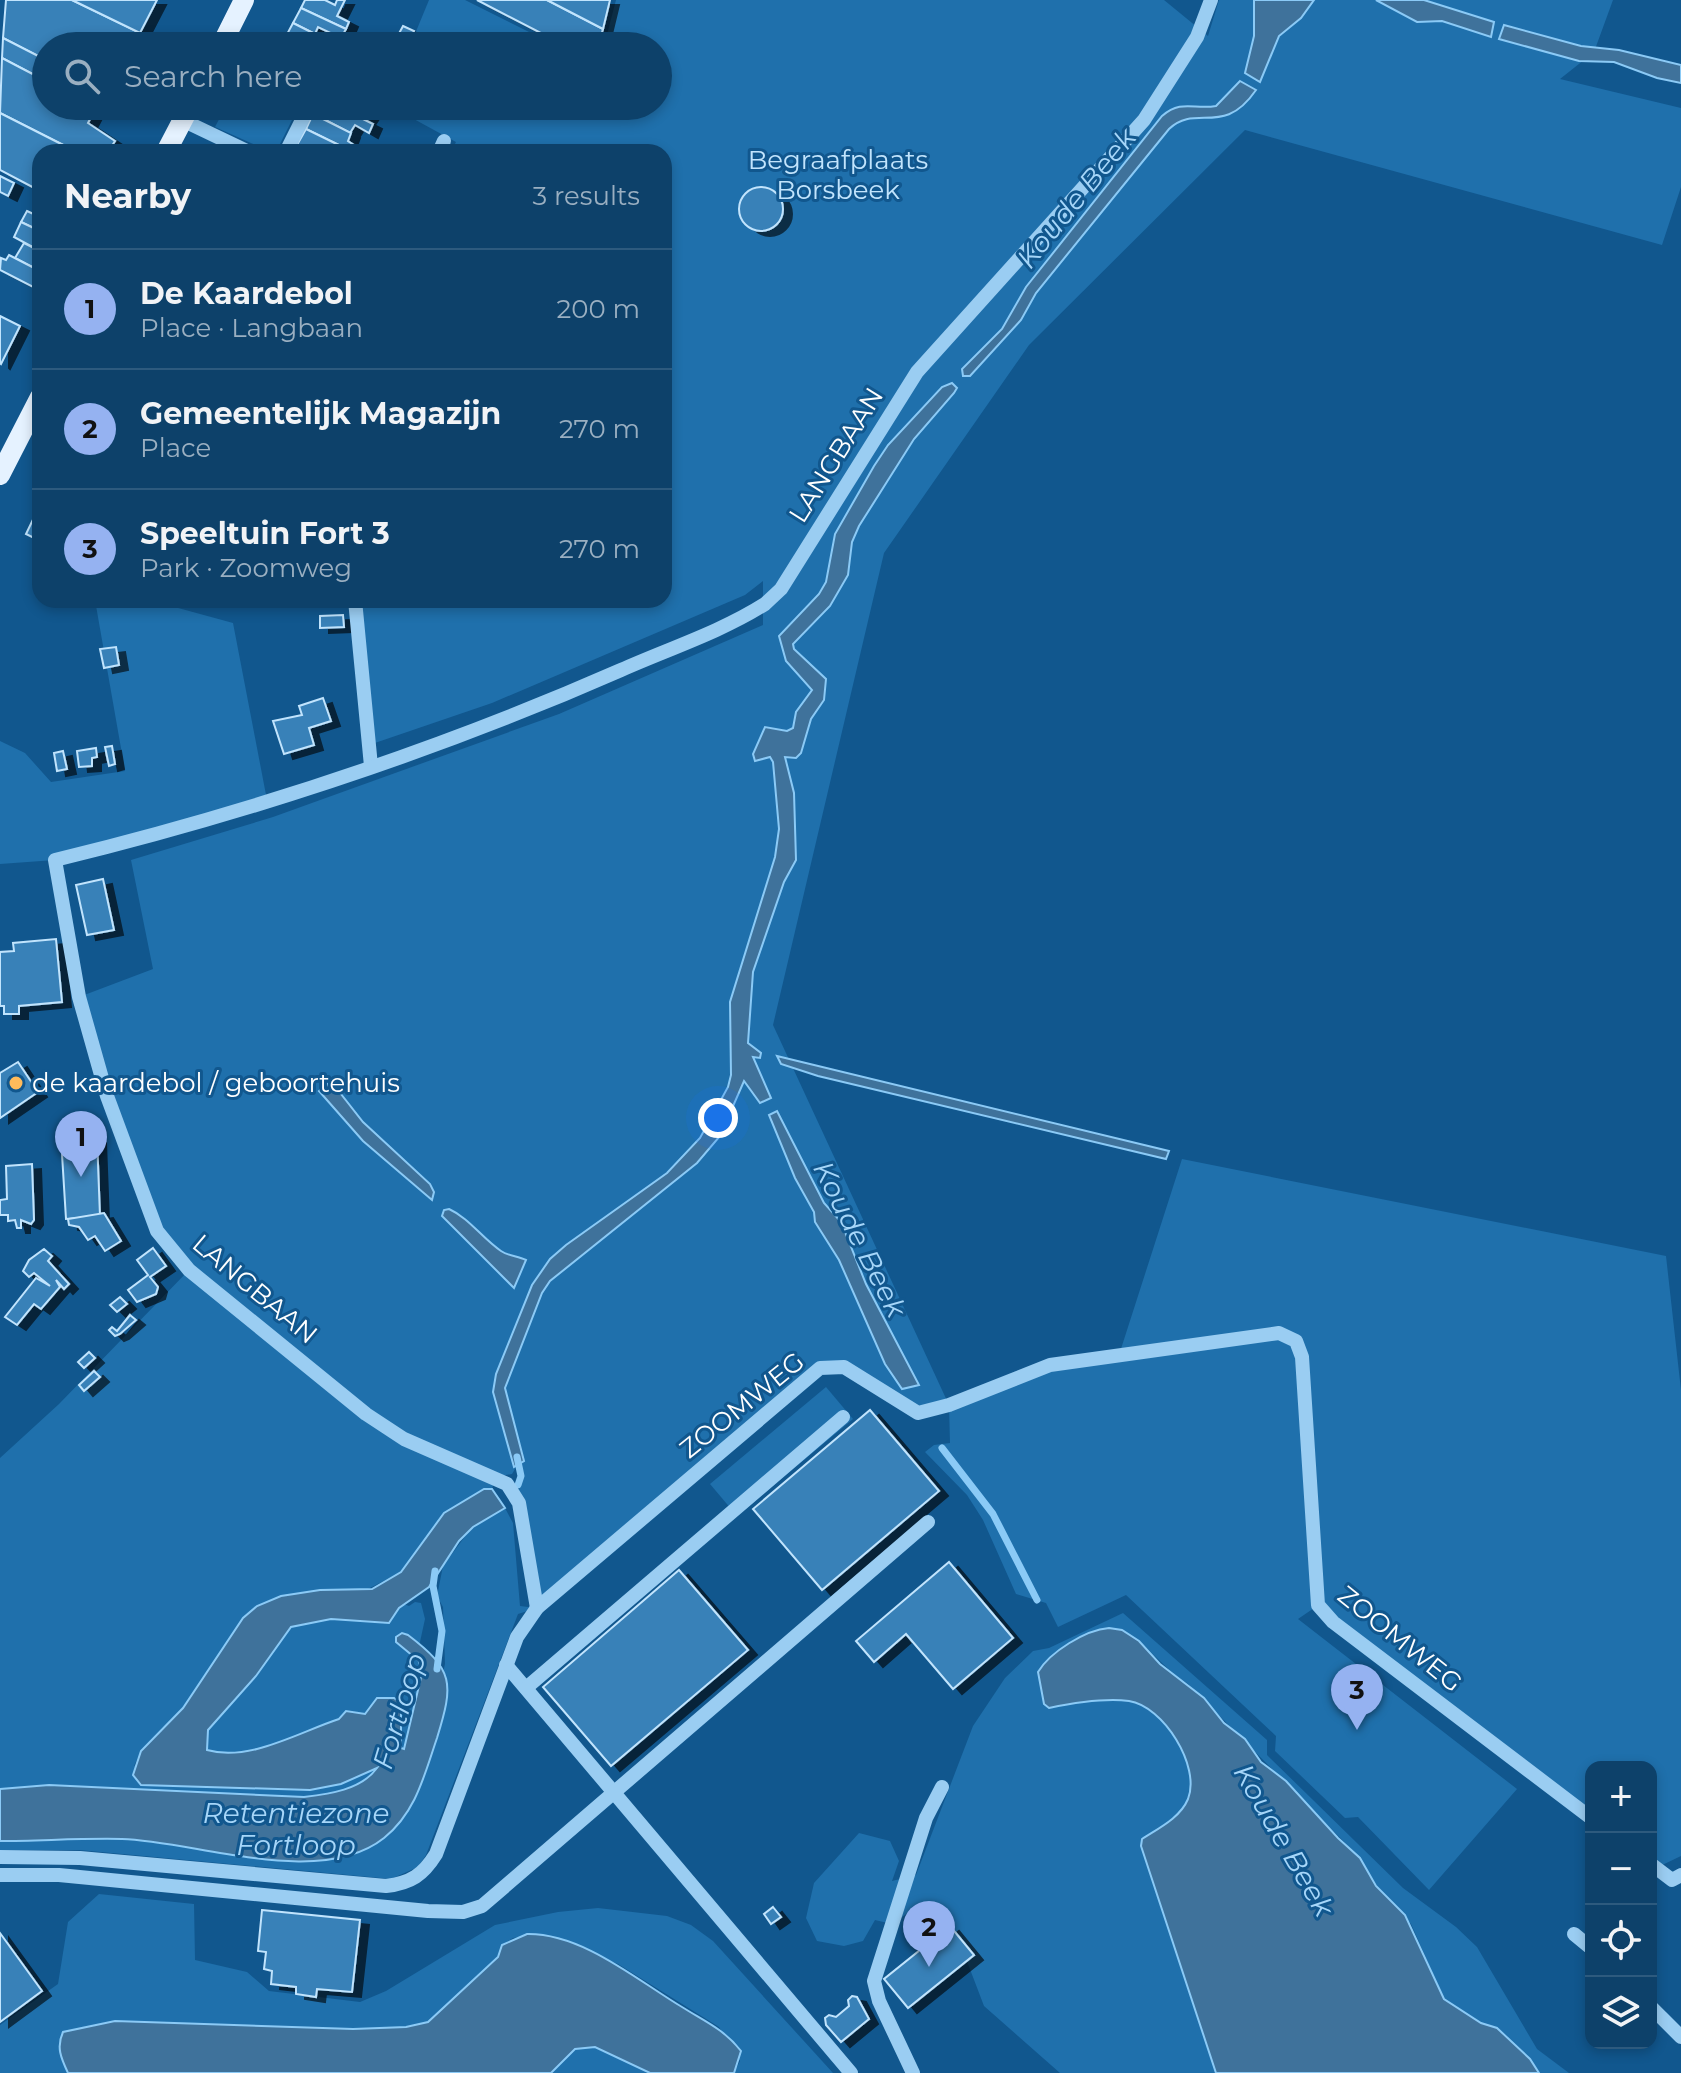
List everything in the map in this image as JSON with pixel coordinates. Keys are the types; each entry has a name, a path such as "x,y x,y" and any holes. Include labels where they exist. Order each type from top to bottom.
{"main road":[{"path":"232,32 244,0"},
{"path":"170,144 182,120"},
{"path":"0,475 32,413"}],"street":[{"name":"LANGBAAN","path":"537,1608 517,1501 507,1484 404,1439 366,1414 177,1259 145,1205 107,1096 79,997 55,860 184,828 371,766 556,698 754,611 773,597 917,372 1144,120 1197,37 1211,0"},
{"path":"197,120 236,144"},
{"path":"290,144 302,120"},
{"path":"356,608 371,766"},
{"name":"ZOOMWEG","path":"0,1857 80,1858 386,1886 404,1884 427,1869 436,1854 517,1637 537,1608 820,1368 844,1367 918,1413 949,1405 1050,1365 1279,1333 1296,1341 1302,1357 1318,1605 1333,1622 1585,1813"},
{"path":"526,1688 843,1417"},
{"path":"0,1875 59,1875 463,1912 482,1906 928,1522"},
{"path":"506,1665 851,2073"},
{"path":"913,2073 879,2001 874,1981 926,1818 942,1787"},
{"path":"1657,1867 1676,1878"},
{"path":"1574,1934 1585,1943"},
{"path":"1657,2013 1681,2037"}],"green space":[{"path":"429,0 465,0 529,32 416,32"},
{"name":"Begraafplaats Borsbeek","path":"616,0 1164,0 1208,36 1219,0 1613,0 1594,52 1560,79 1681,108 1681,187 1662,245 1245,130 1029,345 884,553 773,1025 949,1405 918,1413 866,1380 820,1368 537,1608 518,1614 426,1855 418,1867 391,1879 79,1850 0,1850 0,1458 59,1404 189,1270 157,1231 79,997 153,969 131,860 273,817 559,714 763,625 763,581 745,595 492,703 369,745 356,608 672,608 672,144 456,142 416,120 672,120 672,32 608,32","holes":["519,1462 521,1479 517,1501 536,1608 520,1606 513,1523 505,1508 478,1519 443,1566 437,1596 443,1607 445,1664 425,1751 424,1656 418,1651 425,1619 421,1603 415,1602 409,1606 366,1590 401,1572 416,1551 484,1489 492,1489 495,1477 512,1474","186,1704 169,1736 134,1766 141,1751"]},
{"path":"219,120 292,120 280,144 253,144 215,127"},
{"path":"96,608 178,608 233,623 267,800 55,860 0,864 0,741 25,753 51,782 125,771"},
{"path":"1182,1159 1666,1256 1681,1390 1681,1856 1657,1868 1657,1761 1585,1761 1585,1813 1317,1606 1298,1619 1517,1789 1429,1890 1358,1817 1345,1818 1275,1751 1276,1736 1126,1595 1058,1627 1046,1603 1016,1594 983,1520 967,1495 925,1452 934,1445 950,1443 949,1405 1050,1365 1119,1355"},
{"path":"826,1387 853,1419 737,1516 710,1484"},
{"path":"1123,1613 1267,1740 1267,1755 1403,1888 1456,1927 1477,1947 1537,2049 1569,2073 1539,2073 1530,2059 1497,2028 1481,2023 1444,1999 1411,1924 1377,1886 1360,1858 1188,1684 1141,1643 1118,1634 1091,1639 1044,1663 1049,1708 1110,1700 1142,1705 1166,1725 1184,1755 1191,1785 1188,1798 1174,1817 1142,1839 1141,1846 1216,2073 1060,2073 984,2006 968,1964 936,1926 916,1922 908,1913 892,1924 875,1920 863,1941 844,1946 817,1941 806,1918 814,1883 859,1833 890,1841 899,1861 892,1881 916,1875 973,1726 1005,1678 1033,1651 1049,1648"},
{"path":"99,1894 194,1904 195,1960 247,1972 269,1991 360,2002 386,1991 495,1925 558,1912 598,1908 667,1916 691,1925 713,1941 833,2073 734,2073 740,2061 719,2027 618,1964 541,1934 513,1938 502,1945 498,1957 428,2022 406,2027 353,2029 115,2021 63,2032 62,2060 68,2073 0,2073 0,2025 58,1984 68,1922"},
{"path":"595,2047 650,2073 551,2073 575,2049"}],"water":[{"path":"1254,0 1314,0 1301,18 1279,36 1260,82 1245,73 1254,36"},
{"path":"1376,0 1424,0 1494,22 1491,37 1442,21 1417,22"},
{"path":"1504,25 1581,46 1619,50 1681,65 1681,83 1657,78 1614,62 1579,61 1499,39"},
{"path":"1240,81 1256,90 1232,113 1221,117 1190,119 1169,129 1036,293 1021,320 970,376 963,376 962,369 1002,329 1026,287 1162,116 1182,106 1216,106"},
{"path":"952,383 957,388 954,393 914,439 859,526 852,542 848,575 830,606 793,644 794,649 826,679 824,700 811,719 801,753 796,758 785,757 794,793 796,860 784,882 753,972 748,1043 761,1053 760,1058 753,1057 771,1098 760,1103 744,1081 720,1136 697,1163 550,1281 542,1293 505,1388 524,1461 514,1467 493,1392 496,1374 532,1285 550,1259 566,1245 667,1173 700,1138 728,1087 731,1075 730,1002 775,857 779,829 773,762 770,757 755,761 753,754 765,727 787,731 793,728 796,712 812,690 786,661 779,636 819,594 826,582 835,534 888,445 942,387"},
{"path":"777,1056 1169,1151 1166,1159 818,1076 781,1064"},
{"path":"327,1084 337,1089 363,1122 430,1184 434,1192 432,1200 363,1141 319,1091"},
{"path":"777,1111 824,1203 841,1222 866,1284 919,1385 902,1389 885,1364 839,1260 815,1222 814,1212 795,1178 769,1115"},
{"path":"449,1209 501,1251 526,1260 514,1288 442,1216 444,1210"},
{"name":"Retentiezone Fortloop","path":"484,1489 492,1489 505,1508 473,1527 459,1541 429,1587 399,1608 389,1623 331,1619 291,1627 256,1676 208,1730 207,1750 240,1752 291,1738 339,1719 346,1711 365,1714 377,1698 394,1698 401,1703 401,1748 404,1749 422,1673 419,1661 396,1642 396,1637 402,1633 408,1635 442,1668 446,1679 446,1704 418,1792 404,1817 384,1838 357,1853 326,1860 292,1861 122,1839 0,1841 0,1789 49,1785 304,1797 334,1792 362,1781 377,1768 341,1784 310,1790 141,1785 133,1775 141,1751 183,1708 243,1618 257,1606 281,1596 320,1590 372,1589 401,1572 444,1513"},
{"path":"1109,1628 1122,1630 1139,1641 1160,1664 1204,1698 1224,1723 1245,1739 1261,1762 1286,1781 1360,1858 1376,1886 1405,1915 1444,1999 1481,2023 1497,2028 1530,2059 1539,2073 1216,2073 1141,1846 1142,1839 1174,1817 1188,1799 1191,1786 1184,1755 1166,1726 1142,1705 1119,1700 1049,1708 1044,1704 1038,1672 1044,1664 1079,1638"},
{"path":"527,1934 568,1941 588,1950 713,2026 741,2051 734,2073 650,2073 595,2047 575,2049 551,2073 68,2073 61,2057 63,2032 115,2021 353,2029 406,2027 428,2022 498,1957 502,1945"}],"building":[{"path":"6,0 72,0 138,32 32,32 32,53 3,38"},
{"path":"72,0 157,0 138,32"},
{"path":"305,0 325,0 335,5 337,0 345,0 337,16 349,22 346,29 301,8"},
{"path":"477,0 547,0 603,29 602,32 539,32"},
{"path":"547,0 610,0 603,29"},
{"path":"301,8 346,29 344,32 328,32 318,27 316,32 311,32 293,23"},
{"path":"293,23 311,32 288,32"},
{"path":"403,26 414,31 414,32 400,32"},
{"path":"3,38 32,53 32,74 2,58"},
{"path":"2,58 32,74 32,120 90,120 88,123 115,141 113,144 61,144 0,113"},
{"path":"0,113 61,144 32,144 32,187 0,170"},
{"path":"310,120 325,120 351,133 348,141 352,144 337,144 306,129"},
{"path":"325,120 365,120 373,124 369,133 355,125 350,133"},
{"path":"306,129 337,144 298,144"},
{"path":"0,176 14,183 8,196 0,192"},
{"path":"761,187 776,194 783,209 776,224 761,231 746,224 739,209 746,194"},
{"path":"27,211 32,213 32,227 21,222"},
{"path":"21,222 32,227 32,247 14,237"},
{"path":"24,243 32,247 32,267 15,258"},
{"path":"9,255 32,267 32,286 0,270 1,258 6,260"},
{"path":"0,316 20,326 1,364 0,363"},
{"path":"32,522 32,537 26,534"},
{"path":"343,615 344,627 320,628 320,616"},
{"path":"116,647 119,665 104,668 100,649"},
{"path":"323,698 331,721 309,728 314,745 284,754 273,721 302,715 299,706"},
{"path":"112,746 115,764 109,766 105,747"},
{"path":"96,748 97,757 92,758 92,766 79,767 77,751"},
{"path":"63,751 67,769 57,771 54,753"},
{"path":"103,879 114,930 87,935 76,885"},
{"path":"56,939 62,1002 19,1006 19,1014 4,1014 4,1006 0,1006 0,952 14,951 13,943"},
{"name":"de kaardebol / geboortehuis","path":"18,1062 38,1092 0,1118 0,1073"},
{"path":"61,1138 97,1138 100,1216 66,1219"},
{"path":"32,1164 34,1220 31,1224 21,1220 21,1228 17,1228 15,1220 8,1221 8,1215 0,1215 0,1200 7,1199 6,1166"},
{"path":"104,1213 121,1241 105,1251 95,1236 88,1240 79,1227 69,1225 68,1219"},
{"path":"153,1248 166,1266 150,1277 158,1287 156,1294 137,1302 128,1290 148,1275 137,1260"},
{"path":"44,1249 52,1256 48,1261 69,1284 64,1289 56,1280 60,1287 41,1309 34,1304 17,1325 5,1317 36,1278 50,1286 34,1273 29,1277 23,1271 29,1260"},
{"path":"120,1297 127,1304 117,1312 110,1305"},
{"path":"130,1315 136,1320 120,1334 115,1336 109,1330 112,1327 117,1331"},
{"path":"89,1352 95,1358 84,1368 78,1362"},
{"path":"94,1371 100,1377 84,1391 79,1385"},
{"path":"870,1410 939,1491 822,1590 753,1509"},
{"path":"949,1562 1013,1638 953,1689 906,1634 874,1662 856,1641"},
{"path":"679,1570 748,1650 611,1766 543,1687"},
{"path":"773,1907 781,1917 771,1924 764,1914"},
{"path":"262,1910 360,1920 352,1992 317,1989 316,1997 296,1994 296,1987 271,1984 272,1971 264,1969 266,1952 258,1951"},
{"path":"950,1926 974,1955 908,2008 884,1979"},
{"path":"0,1933 42,1991 0,2022"},
{"path":"852,1996 857,1997 869,2019 841,2042 826,2025 825,2018 829,2015 836,2017 849,2006 848,2000"}],"waterway":[{"name":"Koude Beek","path":"942,1448 993,1514 1037,1600"},
{"name":"Fortloop","path":"517,1457 521,1476 518,1485"},
{"name":"Fortloop","path":"435,1571 433,1586 442,1631 437,1669"}],"place":[{"name":"de kaardebol / geboortehuis","path":"16,1083"},
{"name":"De Kaardebol","path":"81,1177"},
{"name":"Speeltuin Fort 3","path":"1357,1730"},
{"name":"Gemeentelijk Magazijn","path":"929,1967"}]}
